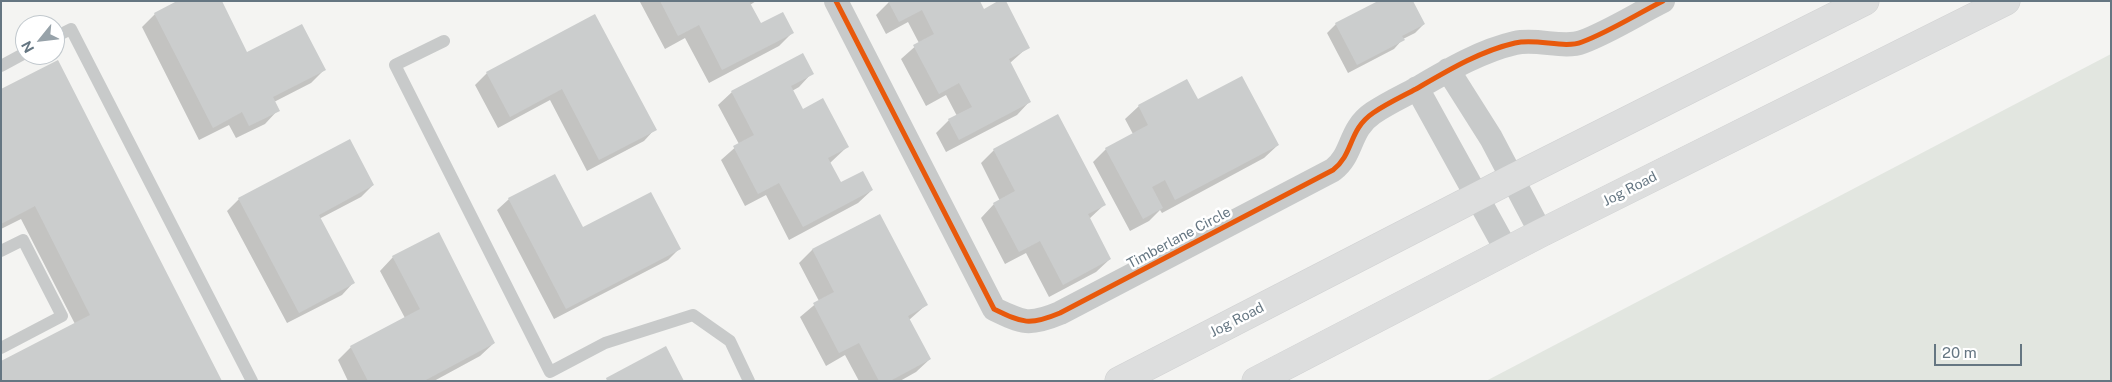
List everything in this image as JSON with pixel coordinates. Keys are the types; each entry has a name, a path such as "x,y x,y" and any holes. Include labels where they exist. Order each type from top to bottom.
{"main road":[{"name":"Jog Road","path":"1119,381 1477,196 1865,1"},
{"name":"Jog Road","path":"1256,381 1541,233 2006,1"}],"street":[{"name":"Timberlane Circle","path":"836,1 994,309 1019,321 1040,321 1060,313 1332,170 1346,156 1352,136 1360,124 1372,113 1448,70 1496,48 1516,42 1537,40 1559,44 1581,43 1663,1"},
{"path":"1448,70 1513,178 1541,233"},
{"path":"1418,88 1507,251"}],"lane":[{"path":"65,32 71,29 252,381"},
{"path":"444,41 395,65 552,377 605,343 693,315 730,341 749,381"},
{"path":"1,66 15,58"},
{"path":"1,251 23,240 62,316 1,348"}],"shaded area":[{"path":"2111,54 2111,381 1486,381"}],"building":[{"path":"177,1 222,1 247,52 302,24 326,70 273,97 280,111 249,126 242,112 213,128 154,13"},
{"path":"660,1 749,1 761,23 783,12 794,33 722,70 699,25 678,36"},
{"path":"888,1 980,1 984,9 998,1 1006,1 1030,48 1009,59 1031,102 959,140 948,119 972,107 959,83 939,94 913,45 934,34 922,10 899,22"},
{"path":"1378,1 1413,1 1425,24 1402,36 1405,40 1357,65 1335,23"},
{"path":"595,14 657,130 599,160 562,89 510,117 486,72"},
{"path":"803,53 814,74 791,86 803,109 823,98 849,147 828,158 841,182 863,171 873,190 803,227 779,183 758,194 733,146 754,135 731,91"},
{"path":"48,65 61,65 222,381 1,381 1,361 90,315 35,206 1,224 1,89"},
{"path":"1242,76 1279,145 1175,200 1165,180 1152,187 1163,208 1143,219 1105,148 1148,125 1138,105 1187,79 1198,99"},
{"path":"1058,114 1106,205 1088,214 1111,259 1063,285 1040,241 1019,252 993,203 1015,191 993,149"},
{"path":"350,139 374,185 319,215 355,283 299,313 238,198"},
{"path":"555,174 583,227 651,192 681,249 566,309 508,198"},
{"path":"880,214 928,305 908,316 931,359 890,381 879,381 859,343 839,353 813,303 834,292 812,249"},
{"path":"439,232 495,343 424,381 368,381 350,346 420,309 392,256"},
{"path":"666,346 684,381 607,381 606,378"}],"cycle path":[{"path":"836,1 994,309 1019,320 1026,321 1041,320 1060,313 1333,170 1345,157 1359,127 1373,113 1464,62 1489,51 1515,43 1575,44 1582,42 1613,28 1663,1"}]}
